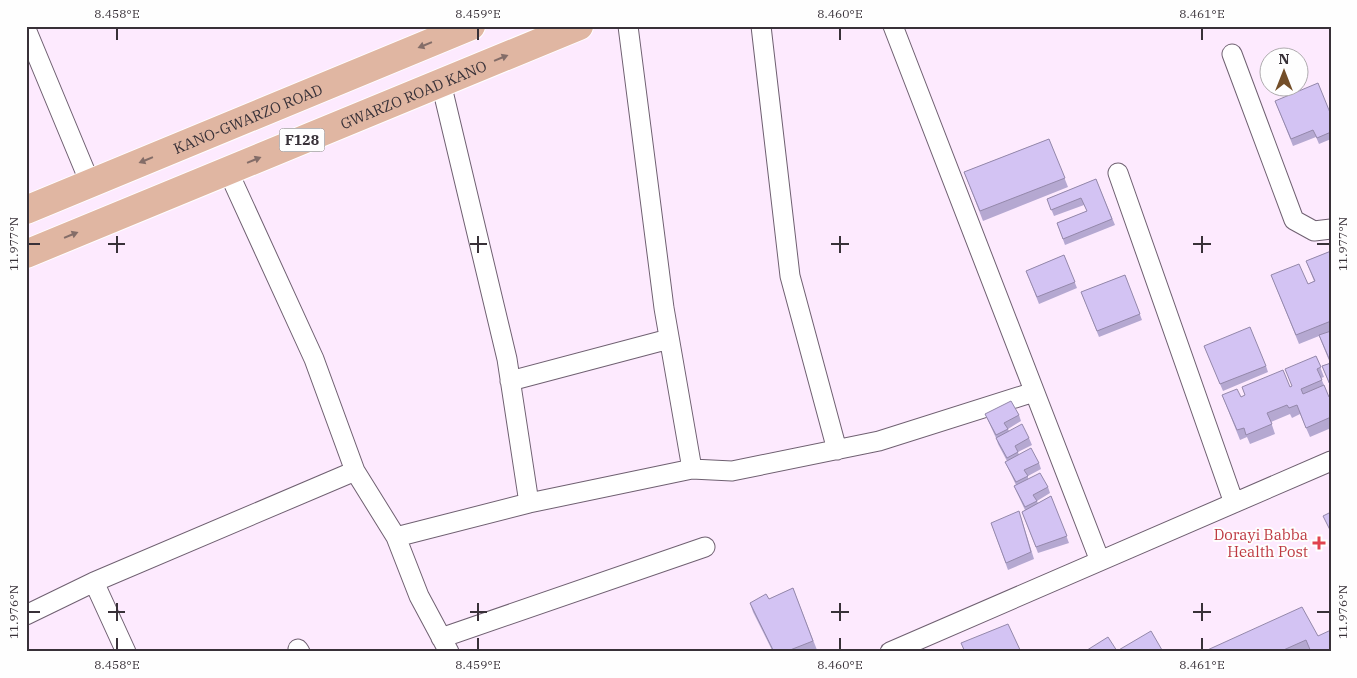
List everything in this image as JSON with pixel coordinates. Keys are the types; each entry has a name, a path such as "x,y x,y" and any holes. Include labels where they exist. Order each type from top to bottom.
{"main road":[{"name":"KANO-GWARZO ROAD","path":"26,210 470,26"},
{"name":"GWARZO ROAD KANO","path":"26,254 579,26"}],"street":[{"path":"628,26 662,298 692,469"},
{"path":"761,26 790,276 837,450"},
{"path":"893,26 1100,561"},
{"path":"26,29 90,183"},
{"path":"1232,54 1294,220 1314,231 1331,229"},
{"path":"441,83 507,359 529,503"},
{"path":"228,170 314,359 355,471 396,537 419,596 445,645 705,547"},
{"path":"1118,173 1234,503"},
{"path":"510,381 669,339"},
{"path":"396,537 529,503 692,469 732,471 879,441 1034,392"},
{"path":"890,652 1331,461"},
{"path":"26,615 94,582 355,471"},
{"path":"94,582 126,652"}],"building":[{"path":"1318,83 1331,115 1331,132 1317,138 1313,130 1291,139 1275,101 1282,98 1310,98 1310,86"},
{"path":"1049,139 1065,178 980,211 964,172"},
{"path":"1096,179 1112,219 1063,239 1057,223 1087,211 1081,198 1051,210 1047,199"},
{"path":"1331,251 1331,321 1296,335 1271,275 1299,264 1308,284 1315,281 1306,261"},
{"path":"1064,255 1075,282 1037,297 1026,271"},
{"path":"1125,275 1140,314 1097,331 1081,292"},
{"path":"1250,327 1266,366 1220,384 1204,346"},
{"path":"1331,331 1331,363 1319,335"},
{"path":"1316,356 1321,367 1317,369 1322,380 1301,389 1303,394 1324,385 1329,397 1331,396 1331,417 1306,428 1297,405 1289,408 1287,405 1267,413 1272,424 1246,435 1244,428 1237,430 1222,395 1237,389 1241,397 1245,395 1242,387 1283,370 1290,387 1292,386 1285,369"},
{"path":"1331,363 1331,387 1322,366"},
{"path":"1011,401 1019,415 1004,423 1008,429 996,435 985,414"},
{"path":"1022,424 1029,438 1015,446 1018,452 1007,458 996,438"},
{"path":"1031,448 1039,463 1024,470 1028,476 1016,482 1005,462"},
{"path":"1040,473 1048,487 1033,495 1037,501 1025,507 1014,486"},
{"path":"1051,496 1067,536 1036,547 1022,512"},
{"path":"1019,511 1031,552 1006,563 991,523"},
{"path":"1331,512 1331,532 1323,516"},
{"path":"793,588 813,641 785,652 774,652 750,603 766,594 769,599"},
{"path":"1302,607 1318,636 1331,630 1331,652 1311,652 1306,640 1279,652 1203,652"},
{"path":"1008,624 1021,652 965,652 961,643"},
{"path":"1151,631 1162,650 1160,652 1084,652 1108,637 1117,651"}],"place":[{"name":"Dorayi Babba Health Post","path":"1319,543"}]}
